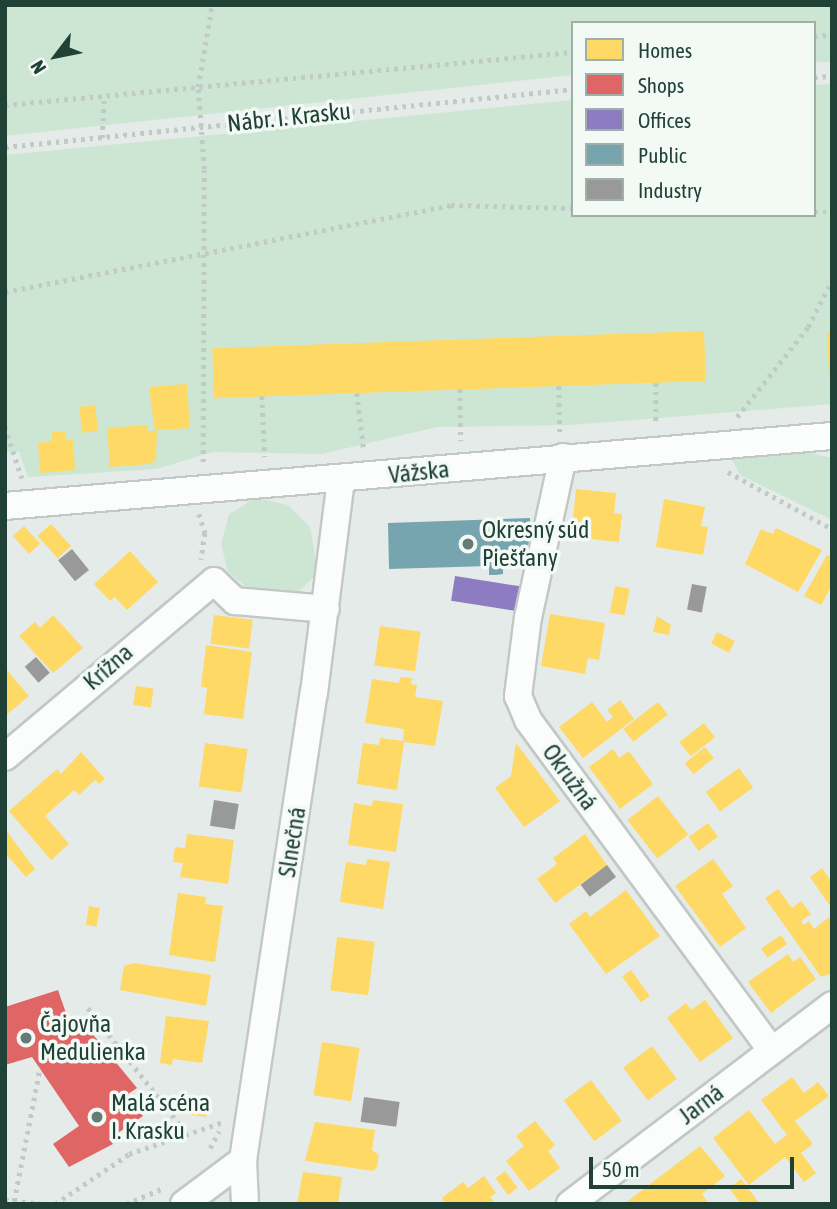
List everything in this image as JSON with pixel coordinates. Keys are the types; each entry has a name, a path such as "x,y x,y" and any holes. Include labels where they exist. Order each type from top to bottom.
{"street":[{"name":"Vážska","path":"5,506 341,480 561,448 832,436"},
{"name":"Okružná","path":"561,448 528,617 518,696 528,720 771,1051"},
{"name":"Slnečná","path":"246,1204 243,1160 326,609 341,480"},
{"path":"208,585 235,601 326,609"},
{"name":"Krížna","path":"5,757 208,585"},
{"name":"Jarná","path":"570,1204 832,1005"},
{"path":"174,1196 243,1160"}],"path":[{"path":"203,470 204,169 198,126 198,87 212,5"},
{"path":"5,105 571,52"},
{"name":"Nábr. I. Krasku","path":"5,147 571,89"},
{"path":"102,139 104,97"},
{"path":"5,292 203,250 451,205 571,208"},
{"path":"832,280 808,327 716,443 716,466 832,529"},
{"path":"656,383 656,430"},
{"path":"559,386 561,448"},
{"path":"460,389 461,446"},
{"path":"357,393 365,456"},
{"path":"262,396 265,468"},
{"path":"5,427 12,456 5,456"},
{"path":"188,509 198,511 205,533 201,561 194,572 208,585"},
{"path":"88,1008 187,1134"},
{"path":"14,1201 40,1067"},
{"path":"203,1156 227,1113"},
{"path":"55,1204 129,1154 223,1122"},
{"path":"126,1204 174,1196"},
{"path":"5,1200 41,1204"}],"green space":[{"path":"5,5 832,5 832,62 816,62 816,21 571,21 571,75 5,136"},
{"path":"832,84 832,404 571,425 437,427 322,454 212,452 157,469 28,477 19,452 5,452 5,155 571,100 571,217 816,217 816,85"},
{"path":"809,453 832,458 832,520 740,475 732,459"},
{"path":"256,498 288,505 310,527 316,561 313,578 300,590 283,595 251,591 228,572 221,544 229,514"}],"building: Homes":[{"path":"704,331 706,381 214,398 212,348"},
{"path":"827,331 832,331 832,376 829,376"},
{"path":"187,384 190,428 157,430 156,460 149,464 110,467 107,428 147,425 148,431 155,431 149,387"},
{"path":"95,405 98,431 82,433 79,407"},
{"path":"65,431 65,440 73,439 75,470 40,473 38,443 52,441 52,432"},
{"path":"576,489 616,493 614,513 622,514 619,542 571,537"},
{"path":"664,499 705,507 701,526 708,527 703,555 656,547"},
{"path":"51,524 71,546 58,558 38,536"},
{"path":"24,526 40,544 29,554 13,536"},
{"path":"776,528 822,550 798,592 745,564 761,529 773,534"},
{"path":"130,551 158,582 127,610 115,597 110,601 94,584"},
{"path":"827,555 832,557 832,585 821,605 804,596"},
{"path":"615,586 630,589 625,615 610,613"},
{"path":"550,614 605,623 599,660 588,658 585,674 541,666"},
{"path":"53,615 83,648 53,673 19,636 35,622 40,628"},
{"path":"214,615 253,620 249,649 210,644"},
{"path":"657,616 671,625 669,635 653,632"},
{"path":"380,626 421,632 415,671 374,666"},
{"path":"717,632 735,641 729,653 711,644"},
{"path":"206,645 252,652 243,719 204,714 207,688 201,687"},
{"path":"5,668 29,696 5,716"},
{"path":"400,677 412,678 411,684 417,685 415,697 443,701 435,746 404,742 397,790 357,784 363,743 379,745 380,738 403,741 404,729 365,723 372,679 399,683"},
{"path":"136,686 154,689 151,708 133,705"},
{"path":"620,700 634,719 583,758 559,727 592,702 607,722 613,717 607,710"},
{"path":"658,702 668,715 633,742 623,729"},
{"path":"704,723 715,737 691,756 680,742"},
{"path":"205,743 248,749 241,793 199,787"},
{"path":"516,743 560,801 524,827 495,788 511,776"},
{"path":"705,747 714,758 694,774 685,763"},
{"path":"613,749 619,758 629,751 653,784 620,809 589,767"},
{"path":"81,752 105,779 99,784 95,780 79,795 74,790 45,816 69,844 51,860 9,811 57,769 61,774"},
{"path":"739,768 753,787 720,812 706,792"},
{"path":"658,796 688,835 657,859 627,820"},
{"path":"373,800 403,804 396,852 348,845 354,803 372,806"},
{"path":"708,823 718,837 699,851 689,837"},
{"path":"5,829 35,869 26,877 5,853"},
{"path":"187,834 234,840 228,884 180,877 183,863 173,862 175,847 185,848"},
{"path":"585,834 607,865 555,903 537,879 557,864 553,858"},
{"path":"367,859 390,862 383,909 340,902 346,862 366,865"},
{"path":"713,859 733,886 722,894 746,928 720,947 675,886"},
{"path":"822,868 832,882 830,906 810,877"},
{"path":"778,889 792,908 801,901 811,914 801,921 804,925 809,921 814,929 829,917 832,921 832,973 821,977 765,898"},
{"path":"626,890 660,936 606,974 569,924 586,911 590,917"},
{"path":"178,893 206,897 205,904 223,906 215,962 169,955"},
{"path":"89,906 100,908 97,927 86,925"},
{"path":"781,935 787,944 767,958 761,948"},
{"path":"337,937 375,942 368,995 330,991"},
{"path":"788,954 793,962 800,957 816,979 771,1013 748,982"},
{"path":"134,963 211,975 206,1006 120,990 124,966"},
{"path":"631,970 650,996 641,1002 622,976"},
{"path":"705,1000 733,1038 700,1062 667,1018 686,1003 691,1010"},
{"path":"166,1016 209,1021 202,1063 173,1059 172,1065 160,1063"},
{"path":"322,1042 360,1048 351,1101 314,1095"},
{"path":"652,1046 677,1079 648,1100 623,1068"},
{"path":"792,1077 804,1093 818,1082 829,1096 795,1121 813,1144 801,1153 816,1173 804,1182 785,1157 749,1185 713,1138 749,1110 775,1144 787,1135 761,1100"},
{"path":"591,1080 622,1121 595,1141 564,1100"},
{"path":"188,1102 208,1105 206,1117 186,1114"},
{"path":"535,1121 555,1145 548,1151 560,1168 529,1191 506,1161 524,1146 516,1136"},
{"path":"315,1122 375,1130 372,1150 379,1155 377,1167 373,1171 305,1161"},
{"path":"700,1146 725,1176 702,1194 709,1204 624,1204"},
{"path":"505,1171 518,1188 508,1195 495,1178"},
{"path":"303,1172 342,1177 338,1204 297,1204"},
{"path":"484,1176 496,1193 490,1197 495,1204 446,1204 442,1198 463,1182 468,1188"},
{"path":"741,1179 760,1204 741,1204 729,1188"}],"building: Shops":[{"path":"58,990 67,1016 79,1031 85,1025 137,1088 128,1094 143,1116 109,1139 113,1144 69,1167 53,1144 79,1126 32,1057 5,1065 5,1007"}],"building: Offices":[{"path":"455,576 520,586 516,611 451,601"}],"building: Public":[{"path":"530,518 532,565 503,565 503,574 496,575 489,575 489,566 389,569 388,523"}],"building: Industry":[{"path":"72,549 89,570 75,581 58,560"},
{"path":"692,584 707,587 702,612 687,610"},
{"path":"36,657 50,673 38,683 25,667"},
{"path":"214,800 239,804 235,830 210,826"},
{"path":"607,865 616,877 590,897 581,885"},
{"path":"364,1097 400,1102 396,1127 361,1122"}],"place":[{"name":"Okresný súd Piešťany","path":"468,544"},
{"name":"Čajovňa Medulienka","path":"26,1038"},
{"name":"Malá scéna I. Krasku","path":"97,1117"}]}
